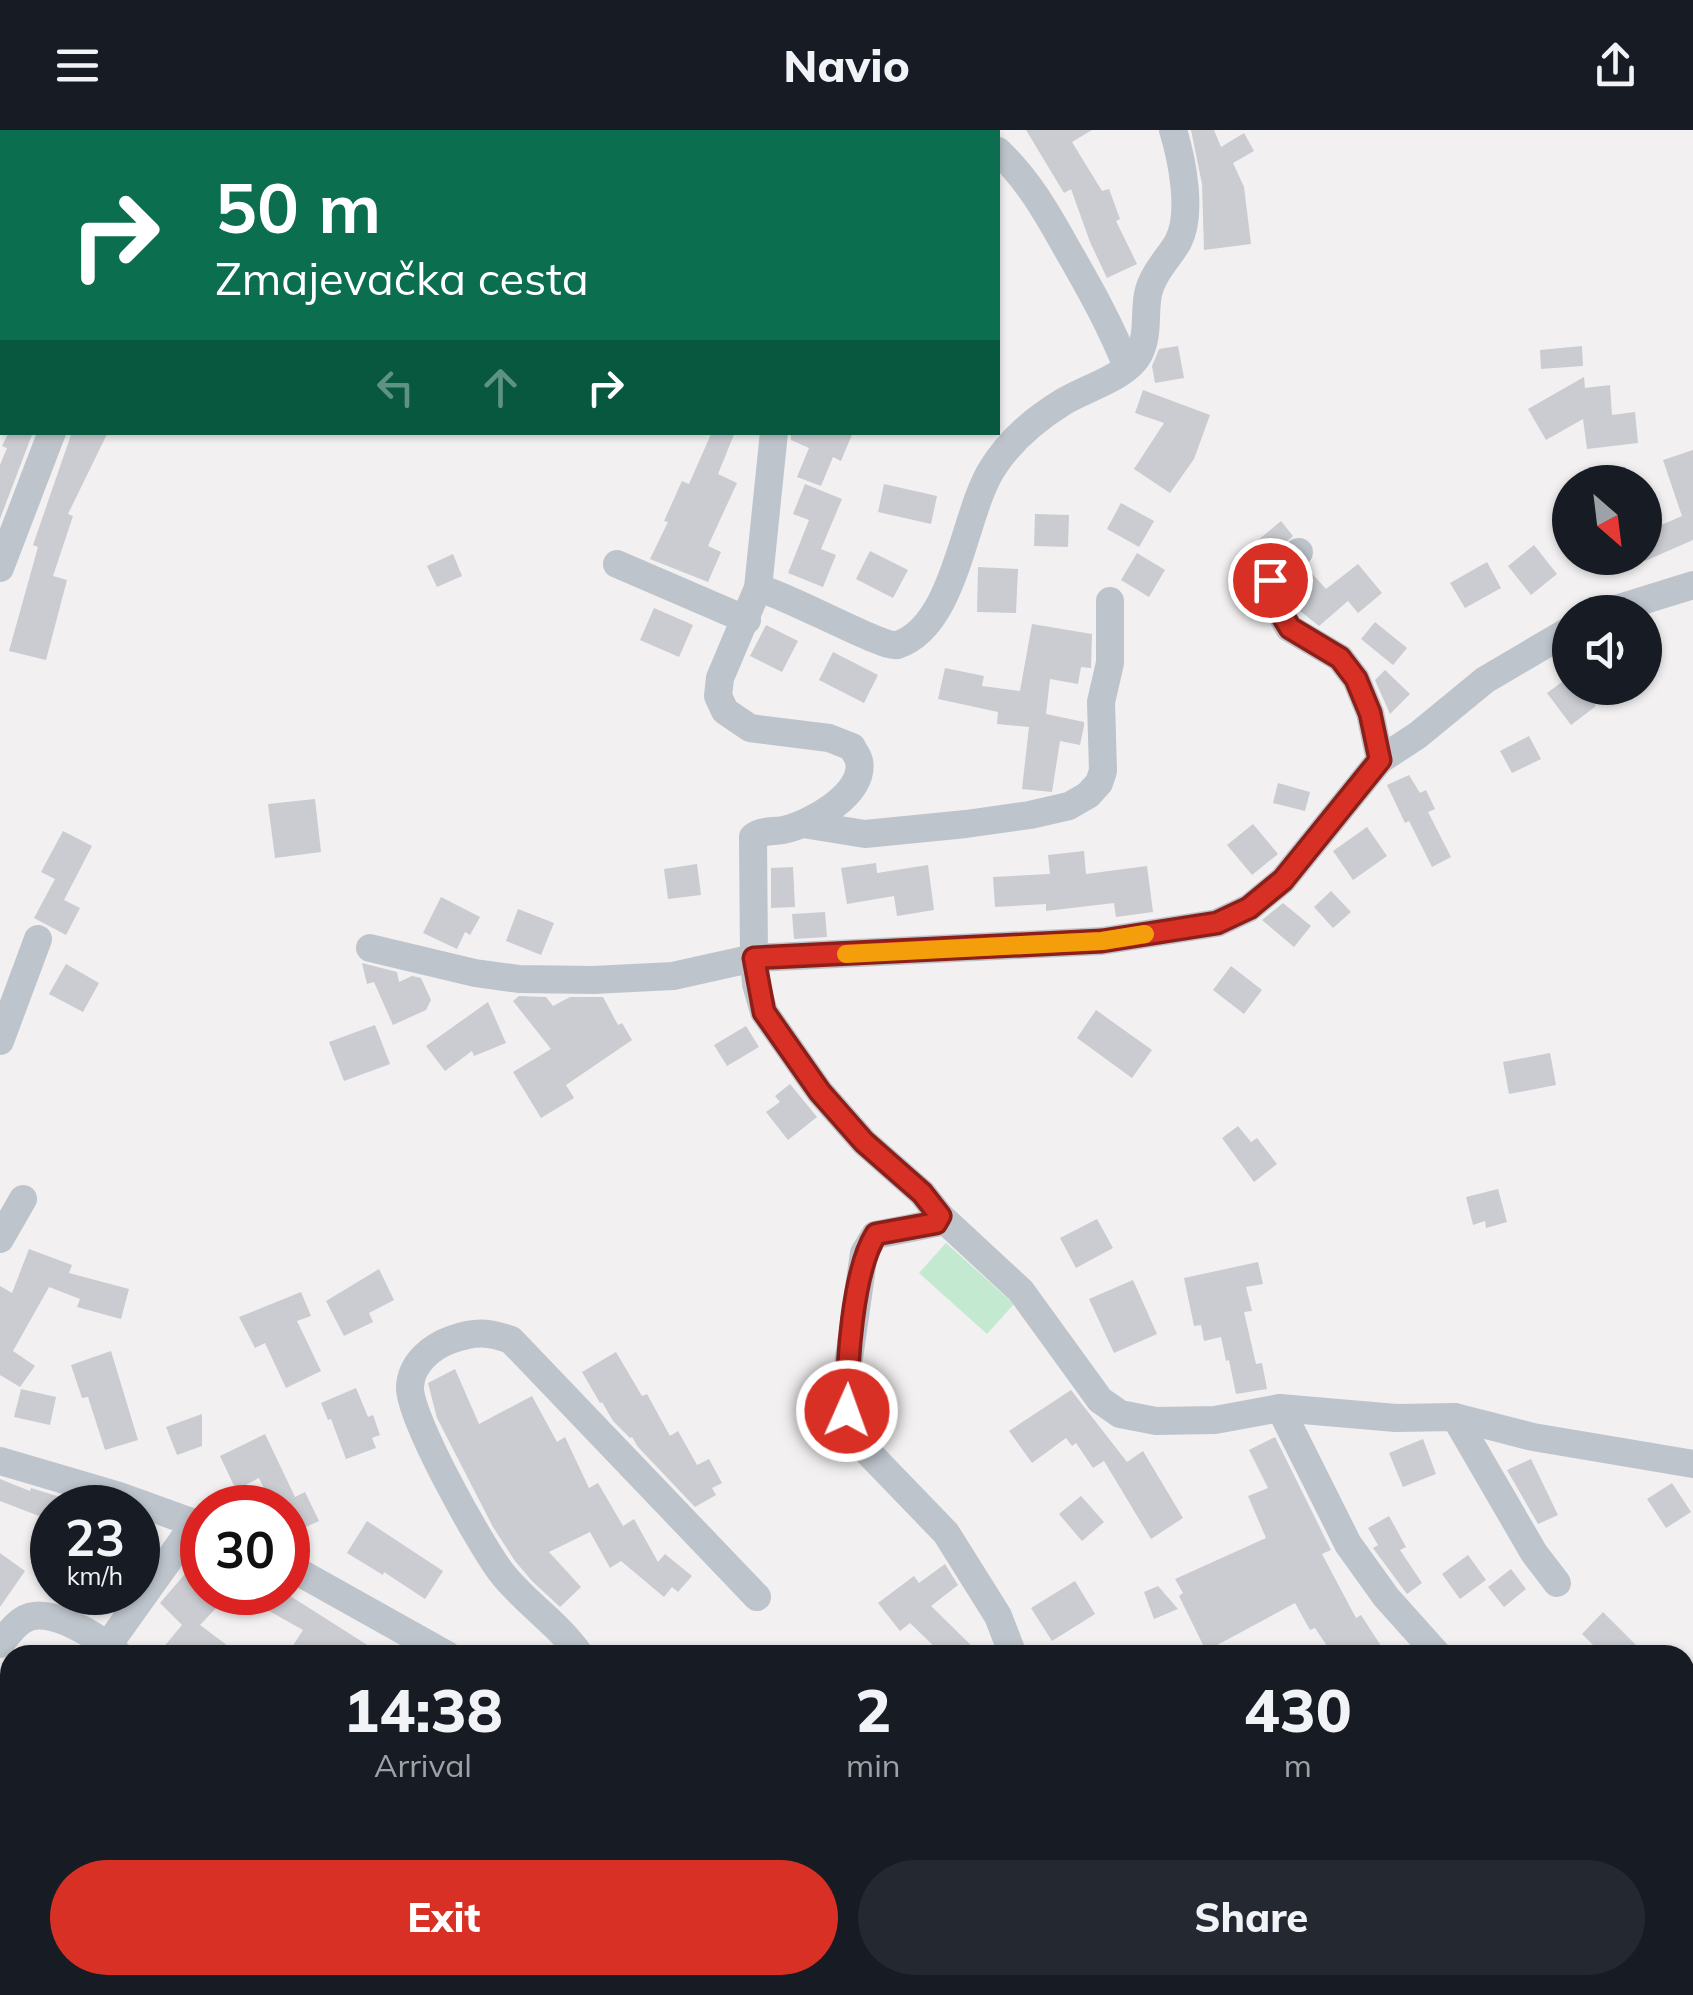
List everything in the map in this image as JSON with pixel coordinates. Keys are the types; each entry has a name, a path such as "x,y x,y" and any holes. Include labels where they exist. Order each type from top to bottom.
{"street":[{"path":"758,588 834,618 887,646 899,644 917,632 936,611 956,572 979,495 992,469 1020,432 1127,367 1138,355 1146,336 1148,292 1180,238 1184,184 1172,130"},
{"path":"1000,153 1024,176 1044,205 1100,303 1127,367"},
{"path":"0,568 51,435"},
{"path":"774,435 758,588 720,678 718,696 725,711 750,728 829,738 852,747 860,763 857,779 845,798 803,824 758,832 752,837 754,958 764,1012 820,1092 864,1142 1021,1291 1100,1400 1120,1414 1156,1421 1215,1420 1280,1408 1396,1418 1456,1418 1532,1437 1693,1464"},
{"path":"1300,552 1270,580 1268,592 1290,628 1340,658 1356,679 1370,713 1380,760"},
{"path":"618,564 747,620"},
{"path":"1662,595 1693,586"},
{"path":"803,824 865,834 966,824 1069,806 1088,795 1103,771 1101,702 1110,663 1110,601"},
{"path":"370,948 475,973 519,979 673,976 754,958 1102,941 1217,923 1249,908 1283,880 1380,760 1418,735 1485,680 1552,641"},
{"path":"0,1041 38,938"},
{"path":"0,1238 23,1198"},
{"path":"940,1216 936,1223 876,1234 864,1253 847,1372 847,1411 861,1445 946,1533 998,1616 1009,1645"},
{"path":"573,1645 531,1607 500,1571 414,1411 410,1385 426,1352 441,1343 487,1331 512,1340 756,1598"},
{"path":"1280,1408 1348,1544 1386,1597 1429,1645"},
{"path":"1456,1418 1534,1553 1557,1583"},
{"path":"0,1461 180,1517"},
{"path":"117,1645 180,1552"},
{"path":"310,1578 430,1645"},
{"path":"0,1644 25,1618 40,1614 62,1620 105,1645"}],"green space":[{"path":"946,1243 1014,1304 987,1334 919,1273"}],"building":[{"path":"1026,130 1092,130 1072,142 1102,191 1109,189 1120,219 1116,221 1137,264 1107,278 1071,189 1064,193"},
{"path":"1191,130 1214,130 1221,147 1244,133 1254,151 1233,163 1244,187 1251,244 1204,250 1202,184"},
{"path":"1178,346 1184,378 1155,383 1152,366 1159,349"},
{"path":"1582,346 1583,366 1541,369 1540,350"},
{"path":"1584,377 1585,388 1610,385 1612,415 1635,412 1638,443 1587,449 1583,419 1546,440 1528,409"},
{"path":"1143,390 1210,415 1194,459 1170,493 1134,469 1164,423 1135,413"},
{"path":"8,435 32,435 0,519 0,465 7,448 2,446"},
{"path":"71,435 107,435 68,514 73,516 53,576 67,580 46,660 9,651 38,547 33,545"},
{"path":"711,435 734,435 718,474 737,483 708,546 721,552 708,582 650,559 682,481 689,484"},
{"path":"791,435 852,435 841,461 833,457 821,486 797,477 809,448 791,440"},
{"path":"1693,450 1693,540 1662,554 1662,525 1682,516 1663,460"},
{"path":"805,484 842,499 821,549 836,555 823,587 788,573 809,520 793,514"},
{"path":"884,484 937,496 931,524 878,512"},
{"path":"1121,503 1154,521 1139,547 1107,529"},
{"path":"1035,514 1069,515 1068,547 1034,546"},
{"path":"1281,521 1293,536 1268,556 1257,541"},
{"path":"1534,545 1552,568 1552,575 1556,575 1531,595 1508,566"},
{"path":"870,551 908,570 893,598 856,579"},
{"path":"1137,553 1165,570 1149,597 1121,580"},
{"path":"453,554 462,576 437,587 427,566"},
{"path":"1487,562 1501,588 1465,608 1450,583"},
{"path":"1358,564 1382,593 1358,613 1348,601 1319,626 1299,610 1286,588 1307,568 1326,589"},
{"path":"978,567 1018,569 1016,613 977,612"},
{"path":"654,608 693,625 679,657 640,640"},
{"path":"1375,622 1407,648 1393,665 1361,639"},
{"path":"1032,624 1092,634 1091,668 1081,667 1078,684 1050,679 1046,714 1084,722 1080,745 1060,741 1052,792 1022,789 1029,727 997,724 998,712 938,699 945,668 984,676 982,686 1020,691"},
{"path":"766,625 798,641 782,672 750,656"},
{"path":"833,652 878,675 864,703 819,680"},
{"path":"1385,670 1410,694 1390,714 1375,680"},
{"path":"1556,705 1595,705 1596,706 1571,725"},
{"path":"1529,736 1541,759 1512,773 1500,751"},
{"path":"1409,775 1420,793 1426,790 1435,809 1428,812 1451,857 1432,867 1387,785"},
{"path":"1278,783 1310,792 1305,811 1273,803"},
{"path":"315,799 321,852 275,858 268,804"},
{"path":"1253,824 1278,854 1252,875 1227,845"},
{"path":"1367,827 1387,856 1353,880 1333,851"},
{"path":"63,831 92,846 64,900 80,908 66,935 34,918 55,879 41,872"},
{"path":"1084,851 1086,874 1147,866 1153,912 1116,917 1114,903 1046,911 1046,904 995,907 993,877 1050,874 1048,855"},
{"path":"876,863 877,873 928,865 934,910 897,916 894,896 847,904 841,868"},
{"path":"697,864 701,895 668,899 664,869"},
{"path":"793,867 795,907 771,908 771,868"},
{"path":"1331,891 1351,912 1333,928 1314,907"},
{"path":"441,897 480,917 470,935 465,932 457,949 423,933"},
{"path":"1283,903 1311,926 1294,947 1262,920"},
{"path":"518,909 554,923 541,955 506,941"},
{"path":"825,912 827,937 794,939 792,914"},
{"path":"362,963 397,972 399,982 412,976 421,978 431,1000 426,1010 393,1025 374,982 367,984"},
{"path":"66,964 99,983 83,1012 49,994"},
{"path":"1231,966 1262,990 1244,1014 1213,990"},
{"path":"519,996 546,997 553,1006 570,997 603,997 618,1025 622,1023 632,1040 566,1085 574,1098 541,1118 513,1072 551,1049 513,1001"},
{"path":"488,1002 506,1043 474,1056 472,1051 445,1071 426,1046"},
{"path":"1096,1010 1152,1050 1132,1078 1077,1038"},
{"path":"375,1025 390,1064 344,1081 329,1042"},
{"path":"746,1026 759,1047 727,1066 714,1045"},
{"path":"1550,1053 1556,1085 1509,1094 1503,1062"},
{"path":"790,1084 817,1117 788,1140 766,1112 780,1102 775,1096"},
{"path":"1238,1126 1251,1142 1257,1138 1277,1164 1254,1182 1222,1138"},
{"path":"1498,1189 1507,1222 1486,1228 1485,1221 1473,1225 1466,1197"},
{"path":"1097,1219 1113,1248 1076,1268 1060,1238"},
{"path":"29,1249 72,1265 69,1273 129,1289 121,1319 77,1307 80,1299 49,1287 13,1351 35,1366 20,1387 0,1375 0,1286 12,1293"},
{"path":"1258,1262 1263,1284 1246,1287 1252,1311 1244,1312 1256,1364 1262,1363 1267,1389 1236,1394 1221,1337 1204,1341 1201,1325 1194,1326 1184,1278"},
{"path":"379,1269 394,1300 369,1313 373,1322 344,1336 326,1301"},
{"path":"1133,1280 1157,1334 1114,1353 1089,1299"},
{"path":"301,1292 311,1316 297,1321 321,1371 286,1388 265,1343 255,1348 239,1317"},
{"path":"111,1351 138,1440 105,1450 88,1397 82,1398 71,1365"},
{"path":"616,1352 642,1396 647,1394 670,1436 678,1431 697,1465 709,1459 722,1483 712,1488 716,1495 695,1507 600,1403 582,1372"},
{"path":"455,1369 479,1424 532,1396 557,1442 565,1437 589,1488 598,1483 623,1526 634,1519 658,1562 665,1554 692,1576 678,1592 672,1587 664,1597 621,1561 610,1568 590,1532 549,1552 581,1587 560,1607 532,1581 493,1527 437,1418 428,1383"},
{"path":"356,1388 380,1435 372,1438 376,1448 346,1459 321,1403"},
{"path":"21,1389 56,1397 50,1425 14,1417"},
{"path":"1071,1390 1127,1462 1143,1451 1183,1518 1151,1539 1104,1461 1093,1468 1076,1443 1072,1446 1066,1438 1032,1463 1009,1431"},
{"path":"202,1414 202,1446 177,1455 166,1427"},
{"path":"265,1434 289,1485 262,1485 259,1478 246,1485 234,1485 220,1456"},
{"path":"1275,1437 1331,1550 1322,1554 1356,1618 1361,1615 1380,1645 1326,1645 1315,1628 1310,1630 1295,1603 1217,1645 1203,1645 1175,1579 1266,1538 1248,1496 1268,1488 1249,1450"},
{"path":"1423,1439 1436,1474 1403,1487 1389,1453"},
{"path":"1531,1459 1558,1515 1538,1524 1507,1470"},
{"path":"0,1479 30,1491 30,1513 0,1501"},
{"path":"1672,1483 1691,1512 1666,1528 1647,1499"},
{"path":"1081,1496 1104,1522 1082,1541 1059,1514"},
{"path":"310,1502 319,1521 310,1525"},
{"path":"1389,1516 1406,1547 1400,1550 1422,1583 1407,1594 1373,1548 1378,1545 1368,1528"},
{"path":"367,1521 443,1571 425,1599 347,1553"},
{"path":"0,1553 25,1571 0,1607"},
{"path":"1468,1555 1486,1580 1460,1599 1442,1574"},
{"path":"945,1564 958,1585 931,1606 971,1645 933,1645 910,1623 900,1631 878,1603 914,1576 919,1583"},
{"path":"1511,1569 1526,1589 1504,1607 1488,1587"},
{"path":"180,1580 180,1615 209,1615 200,1625 227,1645 165,1645 182,1625 160,1603"},
{"path":"1075,1581 1095,1614 1052,1641 1031,1608"},
{"path":"1158,1586 1178,1609 1154,1619 1144,1592"},
{"path":"310,1609 367,1645 293,1645 303,1630 276,1615 310,1615"},
{"path":"1603,1612 1636,1645 1593,1645 1582,1634"}],"slow traffic":[{"path":"846,954 1102,941 1145,934"}],"route":[{"path":"847,1411 847,1372 864,1253 876,1234 936,1223 940,1216 922,1193 864,1142 820,1092 764,1012 754,958 1102,941 1217,923 1249,908 1283,880 1380,760 1370,713 1356,679 1340,658 1290,628 1268,592 1270,580"}]}
